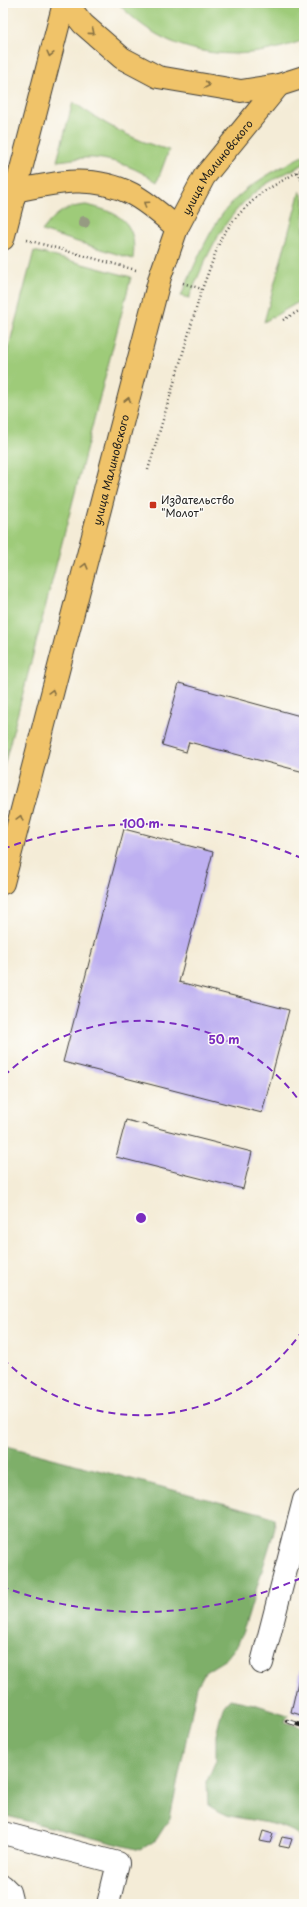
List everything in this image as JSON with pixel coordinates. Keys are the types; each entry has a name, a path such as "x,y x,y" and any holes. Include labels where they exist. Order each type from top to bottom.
{"highway":[{"path":"65,3 83,24 122,58 158,77 241,90 279,85 304,77"},
{"path":"4,236 65,3"},
{"name":"улица Малиновского","path":"3,883 160,277 177,228 204,178 279,85"},
{"path":"15,192 57,182 87,181 110,184 133,195 177,228"}],"lane":[{"path":"262,1663 304,1500"},
{"path":"3,1833 118,1863 108,1904"},
{"path":"3,1886 9,1892 12,1904"}],"path":[{"path":"148,470 202,289 222,236 237,216 260,193 304,168"},
{"path":"297,172 304,185"},
{"path":"4,236 202,289"},
{"path":"283,320 304,308"}],"green space":[{"path":"118,3 304,3 304,40 279,48 254,52 229,54 205,52 181,45 159,36 138,21"},
{"path":"73,102 96,117 131,136 169,150 157,182 135,169 103,159 80,158 57,161"},
{"path":"304,155 304,164 263,186 245,201 234,213 216,239 189,298 181,296 209,235 229,206 258,181"},
{"path":"300,191 304,199 304,299 264,322"},
{"path":"86,205 108,211 117,215 124,221 132,236 134,246 133,259 42,231 56,215 66,209"},
{"path":"34,251 131,277 3,770 3,369"},
{"path":"3,1445 264,1514 274,1518 275,1528 247,1620 238,1644 226,1659 205,1672 197,1687 170,1818 156,1840 140,1850 3,1815"},
{"path":"230,1699 254,1704 288,1715 284,1722 304,1728 304,1840 288,1829 268,1823 227,1815 208,1805 207,1781 216,1760 216,1735 223,1707"}],"building":[{"path":"179,683 304,717 304,772 189,742 186,752 162,745"},
{"path":"124,829 213,852 179,982 289,1010 262,1113 63,1062"},
{"path":"126,1120 252,1152 243,1189 116,1157"},
{"path":"304,1660 304,1716 291,1712"},
{"path":"263,1831 273,1834 270,1843 260,1841"},
{"path":"282,1837 292,1839 289,1848 279,1846"}],"railway":[{"path":"287,1721 304,1726"}],"place":[{"name":"Издательство \"Молот\"","path":"153,505"}]}
